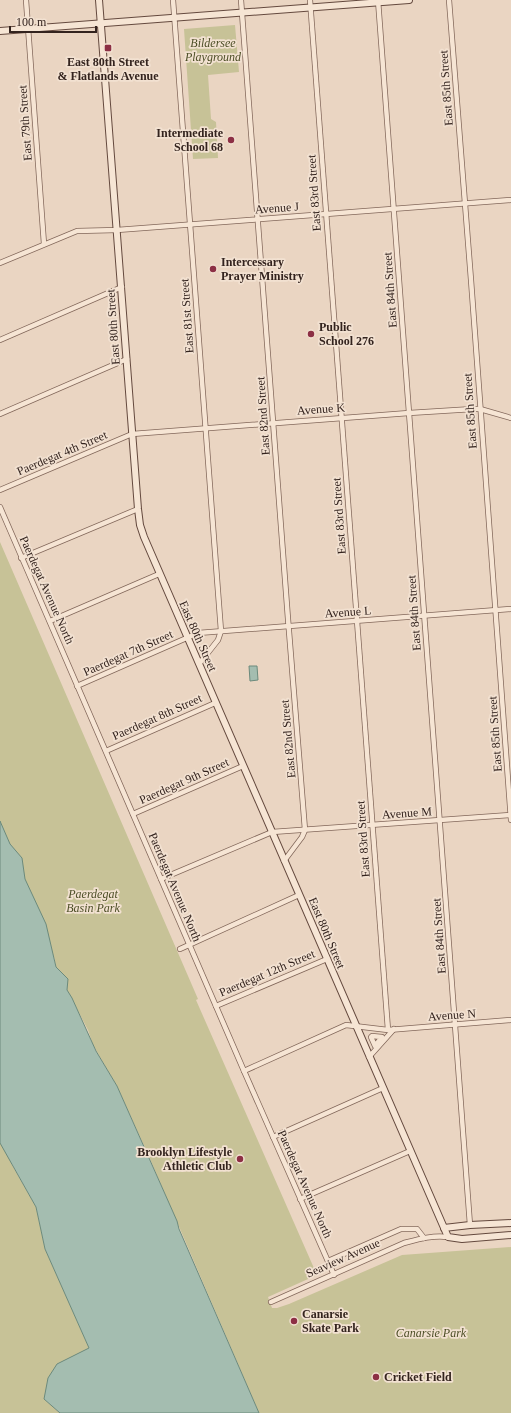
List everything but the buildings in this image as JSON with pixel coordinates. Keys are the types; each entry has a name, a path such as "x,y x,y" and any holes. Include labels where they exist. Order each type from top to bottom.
{"street":[{"name":"East 79th Street","path":"26,0 44,244"},
{"name":"East 80th Street","path":"99,0 140,525 144,538 187,638 448,1237"},
{"name":"East 81st Street","path":"173,0 221,631"},
{"name":"East 82nd Street","path":"241,0 305,830"},
{"name":"East 83rd Street","path":"310,0 388,1030"},
{"path":"0,31 242,13 378,1 409,0"},
{"name":"East 85th Street","path":"449,0 511,820"},
{"name":"East 84th Street","path":"378,1 470,1225"},
{"name":"Avenue J","path":"0,263 77,231 117,230 511,200"},
{"path":"0,340 122,287"},
{"path":"0,414 127,360"},
{"name":"Avenue K","path":"132,434 480,409 511,418"},
{"name":"Paerdegat 4th Street","path":"0,490 132,434"},
{"name":"Paerdegat Avenue North","path":"0,507 106,750 160,879 334,1275"},
{"path":"22,558 138,510"},
{"path":"50,621 160,574"},
{"name":"Avenue L","path":"187,638 198,633 511,609"},
{"path":"199,664 218,640 221,631"},
{"name":"Paerdegat 7th Street","path":"77,686 187,638"},
{"name":"Paerdegat 8th Street","path":"106,750 216,703"},
{"name":"Paerdegat 9th Street","path":"133,814 243,766"},
{"name":"Avenue M","path":"160,879 272,832 511,815"},
{"path":"284,861 302,837 305,830"},
{"path":"180,949 299,895"},
{"name":"Paerdegat 12th Street","path":"216,1006 327,959"},
{"name":"Avenue N","path":"244,1071 346,1025 394,1030 511,1020"},
{"path":"370,1057 394,1030"},
{"path":"273,1136 383,1088"},
{"path":"300,1199 410,1151"},
{"path":"444,1228 511,1222"},
{"name":"Seaview Avenue","path":"328,1261 401,1229 417,1229 424,1238"},
{"name":"Seaview Avenue","path":"272,1302 404,1243 440,1236 462,1239 511,1235"}],"green space":[{"name":"Bildersee Playground","path":"235,25 239,72 208,75 211,119 216,122 218,158 193,159 184,29"},
{"name":"Paerdegat Basin Park","path":"0,542 198,999 196,1000 317,1275 268,1297 272,1308 289,1304 402,1255 511,1247 511,1413 259,1413 150,1159 117,1086 93,1045 88,1030 67,990 60,972 56,967 54,957 0,832"},
{"path":"0,1129 12,1165 36,1207 45,1249 89,1348 44,1399 60,1413 0,1413"}],"shaded area":[{"path":"249,666 257,666 258,680 250,681"},
{"path":"0,821 10,844 22,858 25,879 46,924 56,967 68,979 67,990 96,1051 117,1086 177,1221 179,1229 259,1413 60,1413 44,1399 48,1378 57,1364 89,1348 45,1249 36,1207 0,1143"}],"place":[{"name":"East 80th Street & Flatlands Avenue","path":"108,48"},
{"name":"Intermediate School 68","path":"231,140"},
{"name":"Intercessary Prayer Ministry","path":"213,269"},
{"name":"Public School 276","path":"311,334"},
{"name":"Brooklyn Lifestyle Athletic Club","path":"240,1159"},
{"name":"Canarsie Skate Park","path":"294,1321"},
{"name":"Cricket Field","path":"376,1377"}],"park label":[{"name":"Canarsie Park","path":"431,1333"}]}
